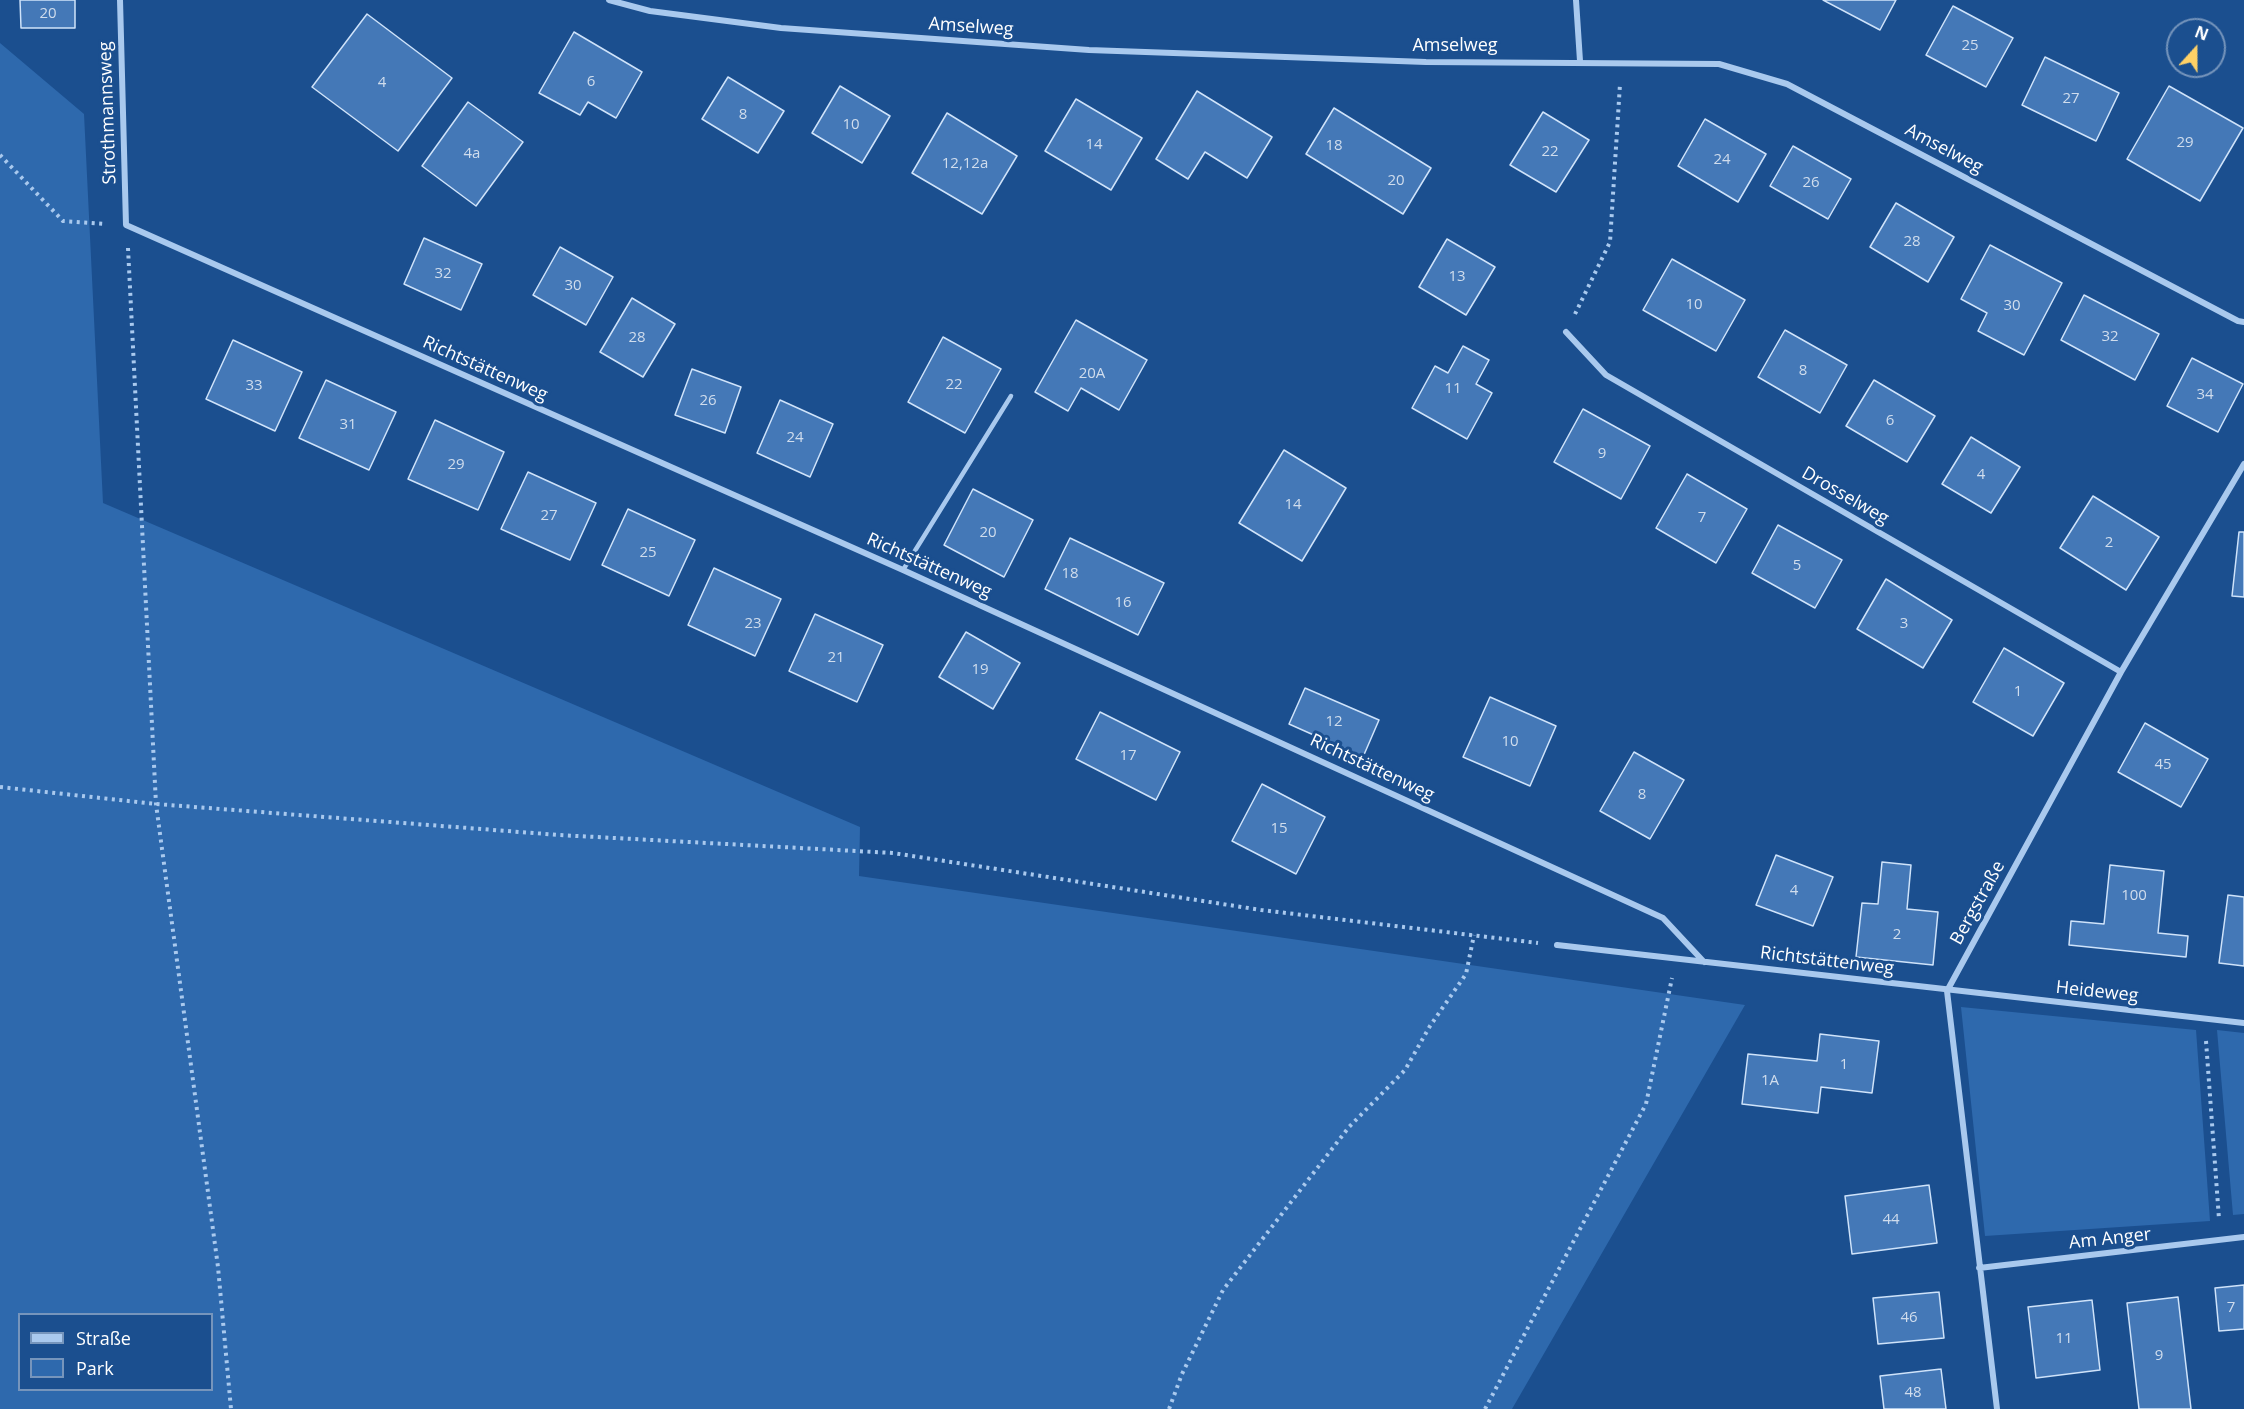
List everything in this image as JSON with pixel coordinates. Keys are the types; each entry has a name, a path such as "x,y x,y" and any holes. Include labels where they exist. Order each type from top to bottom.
{"street":[{"name":"Strothmannsweg","path":"120,0 126,225"},
{"name":"Amselweg","path":"609,0 650,12 782,28 1089,50 1426,62 1580,61 1719,64 1787,84 2244,322"},
{"path":"1576,0 1580,61"},
{"name":"Richtstättenweg","path":"126,225 903,570 1663,918 1704,962"},
{"name":"Drosselweg","path":"1566,332 1605,375 2121,672"},
{"name":"Bergstraße","path":"1947,991 2121,672 2244,464"},
{"name":"Richtstättenweg","path":"1557,945 1947,991"},
{"path":"1947,991 1997,1409"},
{"name":"Heideweg","path":"1947,991 2244,1023"},
{"name":"Am Anger","path":"1979,1268 2244,1237"}],"lane":[{"path":"903,570 1011,396"}],"path":[{"path":"1566,332 1610,242 1621,62"},
{"path":"0,155 63,221 126,225 156,804 218,1267 231,1409"},
{"path":"0,787 156,804 559,835 893,853 1262,910 1557,945"},
{"path":"1169,1409 1182,1374 1223,1290 1349,1128 1405,1070 1430,1026 1466,974 1474,935"},
{"path":"1485,1409 1646,1104 1676,959"},
{"path":"2204,1019 2220,1241"}],"green space":[{"path":"0,43 84,114 103,503 860,827 859,876 1745,1005 1512,1409 0,1409"},
{"path":"1961,1007 2196,1030 2210,1221 1985,1236"},
{"path":"2217,1030 2244,1033 2244,1214 2233,1215"}],"building":[{"path":"20,0 75,0 75,28 21,28"},
{"path":"1823,0 1896,0 1880,30"},
{"path":"1953,6 2013,38 1986,87 1926,55"},
{"path":"367,14 452,78 398,151 312,87"},
{"path":"574,32 642,72 616,118 588,102 580,115 539,93"},
{"path":"2045,57 2119,93 2096,141 2022,105"},
{"path":"728,77 784,111 758,153 702,119"},
{"path":"840,86 890,116 862,163 812,133"},
{"path":"2169,86 2243,128 2200,201 2127,159"},
{"path":"1197,91 1272,137 1247,178 1205,152 1188,179 1156,159"},
{"path":"1076,99 1142,138 1111,190 1045,151"},
{"path":"468,102 523,142 476,206 422,166"},
{"path":"1334,108 1431,168 1403,214 1306,154"},
{"path":"1543,112 1589,140 1556,192 1510,165"},
{"path":"947,113 1017,156 982,214 912,173"},
{"path":"1705,119 1766,154 1738,202 1678,166"},
{"path":"1793,146 1851,179 1828,219 1770,186"},
{"path":"1896,203 1954,237 1928,282 1870,247"},
{"path":"424,238 482,264 461,310 404,284"},
{"path":"1447,239 1495,267 1466,315 1419,287"},
{"path":"1990,245 2062,283 2024,355 1978,331 1987,313 1961,299"},
{"path":"560,247 613,277 586,325 533,295"},
{"path":"1672,259 1745,300 1716,351 1643,310"},
{"path":"2084,295 2159,334 2135,380 2061,340"},
{"path":"632,298 675,324 643,377 600,352"},
{"path":"1076,320 1147,360 1119,410 1081,388 1068,411 1035,392"},
{"path":"1785,330 1847,365 1820,413 1758,377"},
{"path":"943,337 1001,369 965,433 908,402"},
{"path":"233,340 302,372 275,431 206,399"},
{"path":"1463,346 1489,360 1476,384 1492,393 1467,439 1412,408 1435,366 1448,373"},
{"path":"2192,358 2243,384 2218,432 2167,406"},
{"path":"692,369 741,387 725,433 675,415"},
{"path":"326,380 396,412 369,470 299,438"},
{"path":"1874,380 1935,416 1907,462 1846,426"},
{"path":"780,400 833,424 810,477 757,453"},
{"path":"1583,409 1650,446 1621,499 1554,462"},
{"path":"435,420 504,452 478,510 408,479"},
{"path":"1971,437 2020,467 1991,513 1942,484"},
{"path":"1284,450 1346,488 1302,561 1239,523"},
{"path":"528,472 596,503 570,560 501,529"},
{"path":"1687,474 1747,509 1716,563 1656,528"},
{"path":"973,489 1033,520 1004,577 944,545"},
{"path":"2093,496 2159,537 2126,590 2060,548"},
{"path":"628,509 695,540 669,596 602,565"},
{"path":"1778,525 1842,560 1815,608 1752,573"},
{"path":"2239,532 2244,532 2244,597 2232,596"},
{"path":"1070,538 1164,583 1138,635 1045,589"},
{"path":"714,568 781,599 755,656 688,625"},
{"path":"1886,579 1952,620 1923,668 1857,629"},
{"path":"815,614 883,645 857,702 789,671"},
{"path":"966,632 1020,663 993,709 939,677"},
{"path":"2004,648 2064,683 2033,736 1973,702"},
{"path":"1305,688 1379,720 1363,757 1289,724"},
{"path":"1490,697 1556,726 1530,786 1463,757"},
{"path":"1100,712 1180,752 1156,800 1076,759"},
{"path":"2145,723 2208,759 2181,807 2118,772"},
{"path":"1634,752 1684,780 1650,839 1600,811"},
{"path":"1262,784 1325,817 1296,874 1232,841"},
{"path":"1776,855 1833,877 1813,926 1756,905"},
{"path":"1882,862 1911,865 1907,909 1938,912 1933,965 1856,957 1862,903 1878,904"},
{"path":"2110,865 2164,871 2158,933 2188,936 2186,957 2069,945 2071,921 2104,924"},
{"path":"2228,895 2244,897 2244,966 2219,963"},
{"path":"1820,1034 1879,1041 1872,1093 1821,1087 1818,1113 1742,1104 1748,1054 1817,1061"},
{"path":"1929,1185 1937,1243 1852,1254 1845,1196"},
{"path":"2244,1285 2244,1329 2219,1331 2215,1288"},
{"path":"1939,1292 1944,1338 1878,1344 1873,1298"},
{"path":"2178,1297 2191,1409 2139,1409 2127,1303"},
{"path":"2092,1300 2100,1370 2036,1378 2028,1307"},
{"path":"1941,1369 1946,1409 1884,1409 1880,1376"}]}
